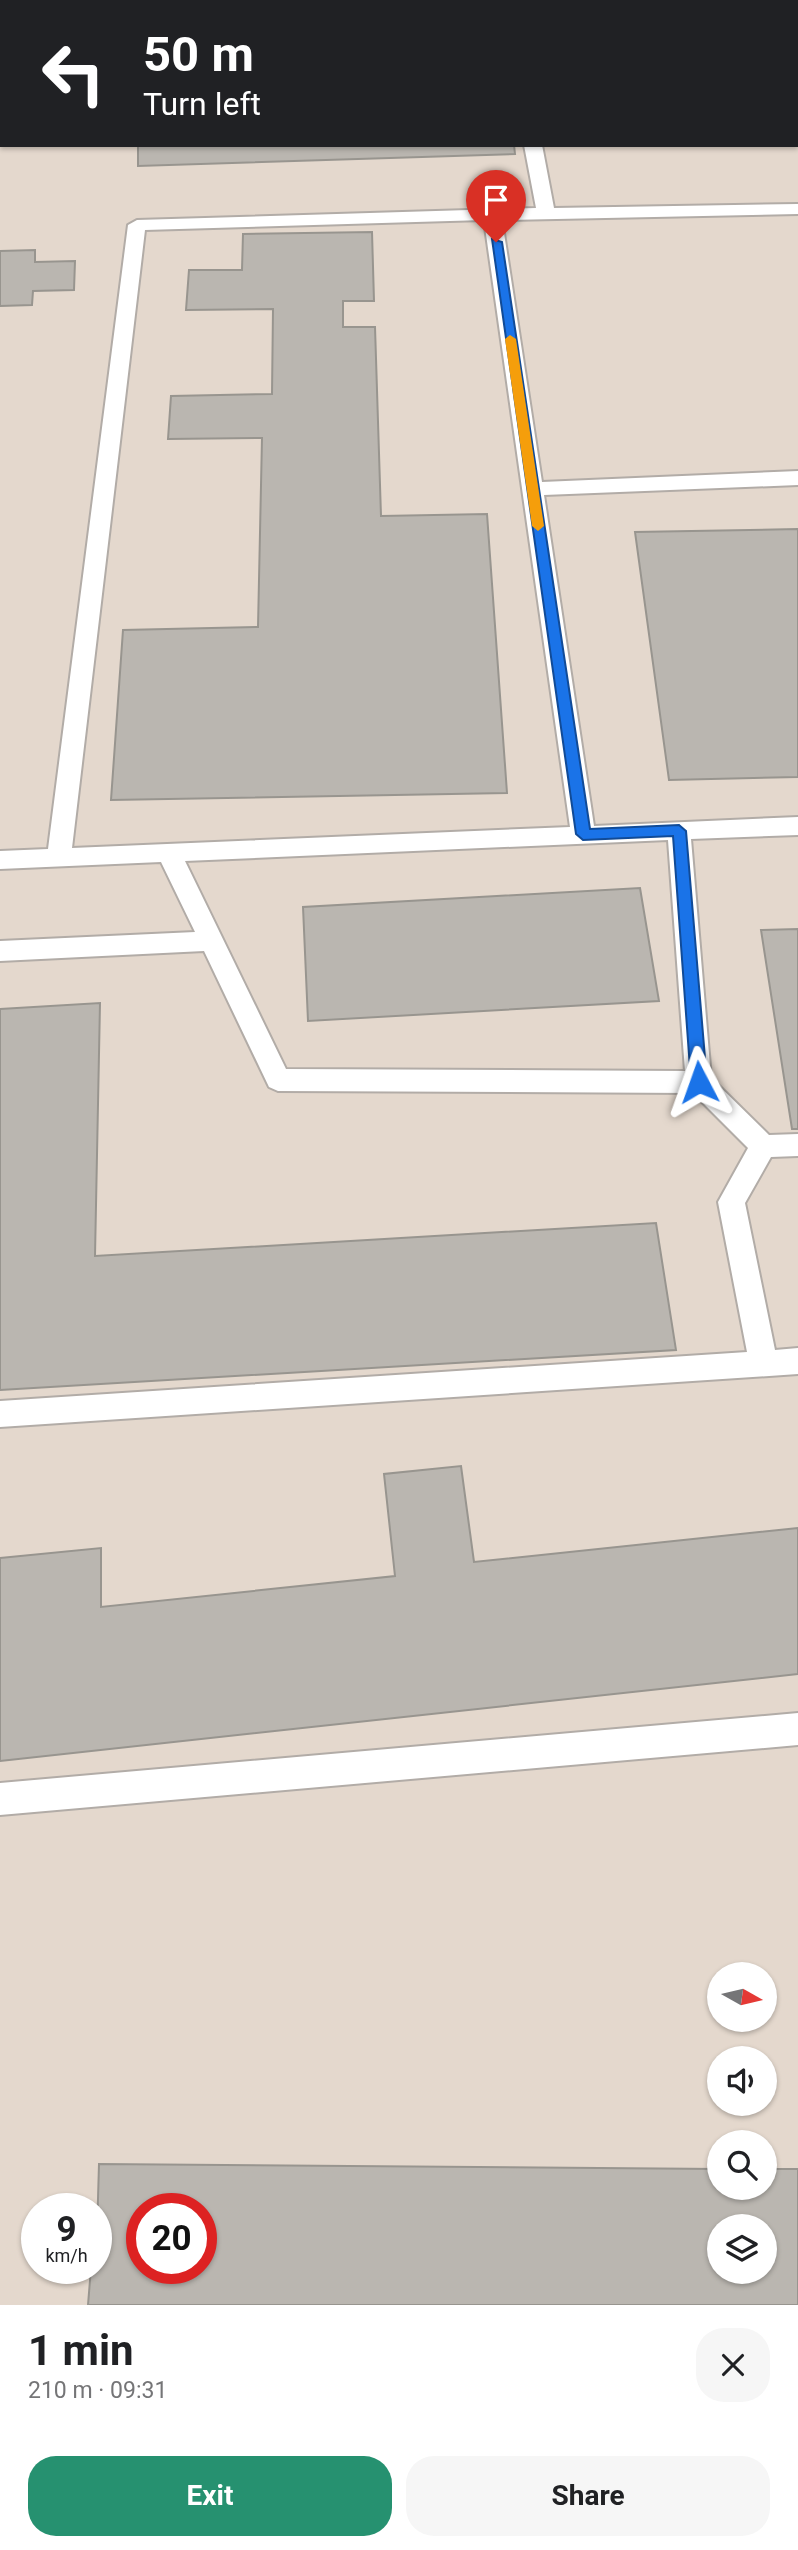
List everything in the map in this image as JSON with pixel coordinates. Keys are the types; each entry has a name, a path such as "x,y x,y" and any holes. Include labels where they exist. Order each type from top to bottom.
{"lane":[{"path":"533,147 546,214"},
{"path":"59,856 137,225 492,214 798,209"},
{"path":"492,214 583,834"},
{"path":"533,489 798,478"},
{"path":"0,860 798,826"},
{"path":"679,831 699,1082 763,1146 798,1144"},
{"path":"168,851 278,1080 699,1082"},
{"path":"0,951 211,941"},
{"path":"763,1146 731,1202 764,1364"},
{"path":"0,1414 798,1361"},
{"path":"0,1799 798,1729"}],"shaded area":[{"path":"0,147 798,147 798,2305 0,2305"}],"building":[{"path":"138,147 514,147 515,154 138,166"},
{"path":"372,232 374,301 343,301 343,327 375,327 381,516 487,514 507,793 111,800 123,630 258,627 262,438 168,439 171,396 272,394 273,309 186,310 189,270 242,270 243,234"},
{"path":"35,250 35,262 75,261 74,290 33,291 32,305 0,306 0,251"},
{"path":"798,529 798,777 669,780 635,532"},
{"path":"640,888 659,1001 308,1021 303,907"},
{"path":"798,929 798,1129 792,1129 761,930"},
{"path":"100,1003 95,1256 656,1223 676,1350 0,1390 0,1009"},
{"path":"461,1466 474,1562 798,1528 798,1674 0,1761 0,1558 101,1548 101,1607 395,1576 384,1474"},
{"path":"99,2164 707,2169 707,2200 777,2200 777,2169 798,2169 798,2305 88,2305 90,2284 112,2284 112,2193 98,2193"}],"slow traffic":[{"path":"510,339 538,526"}],"route":[{"path":"496,242 583,834 679,831 699,1082"}]}
